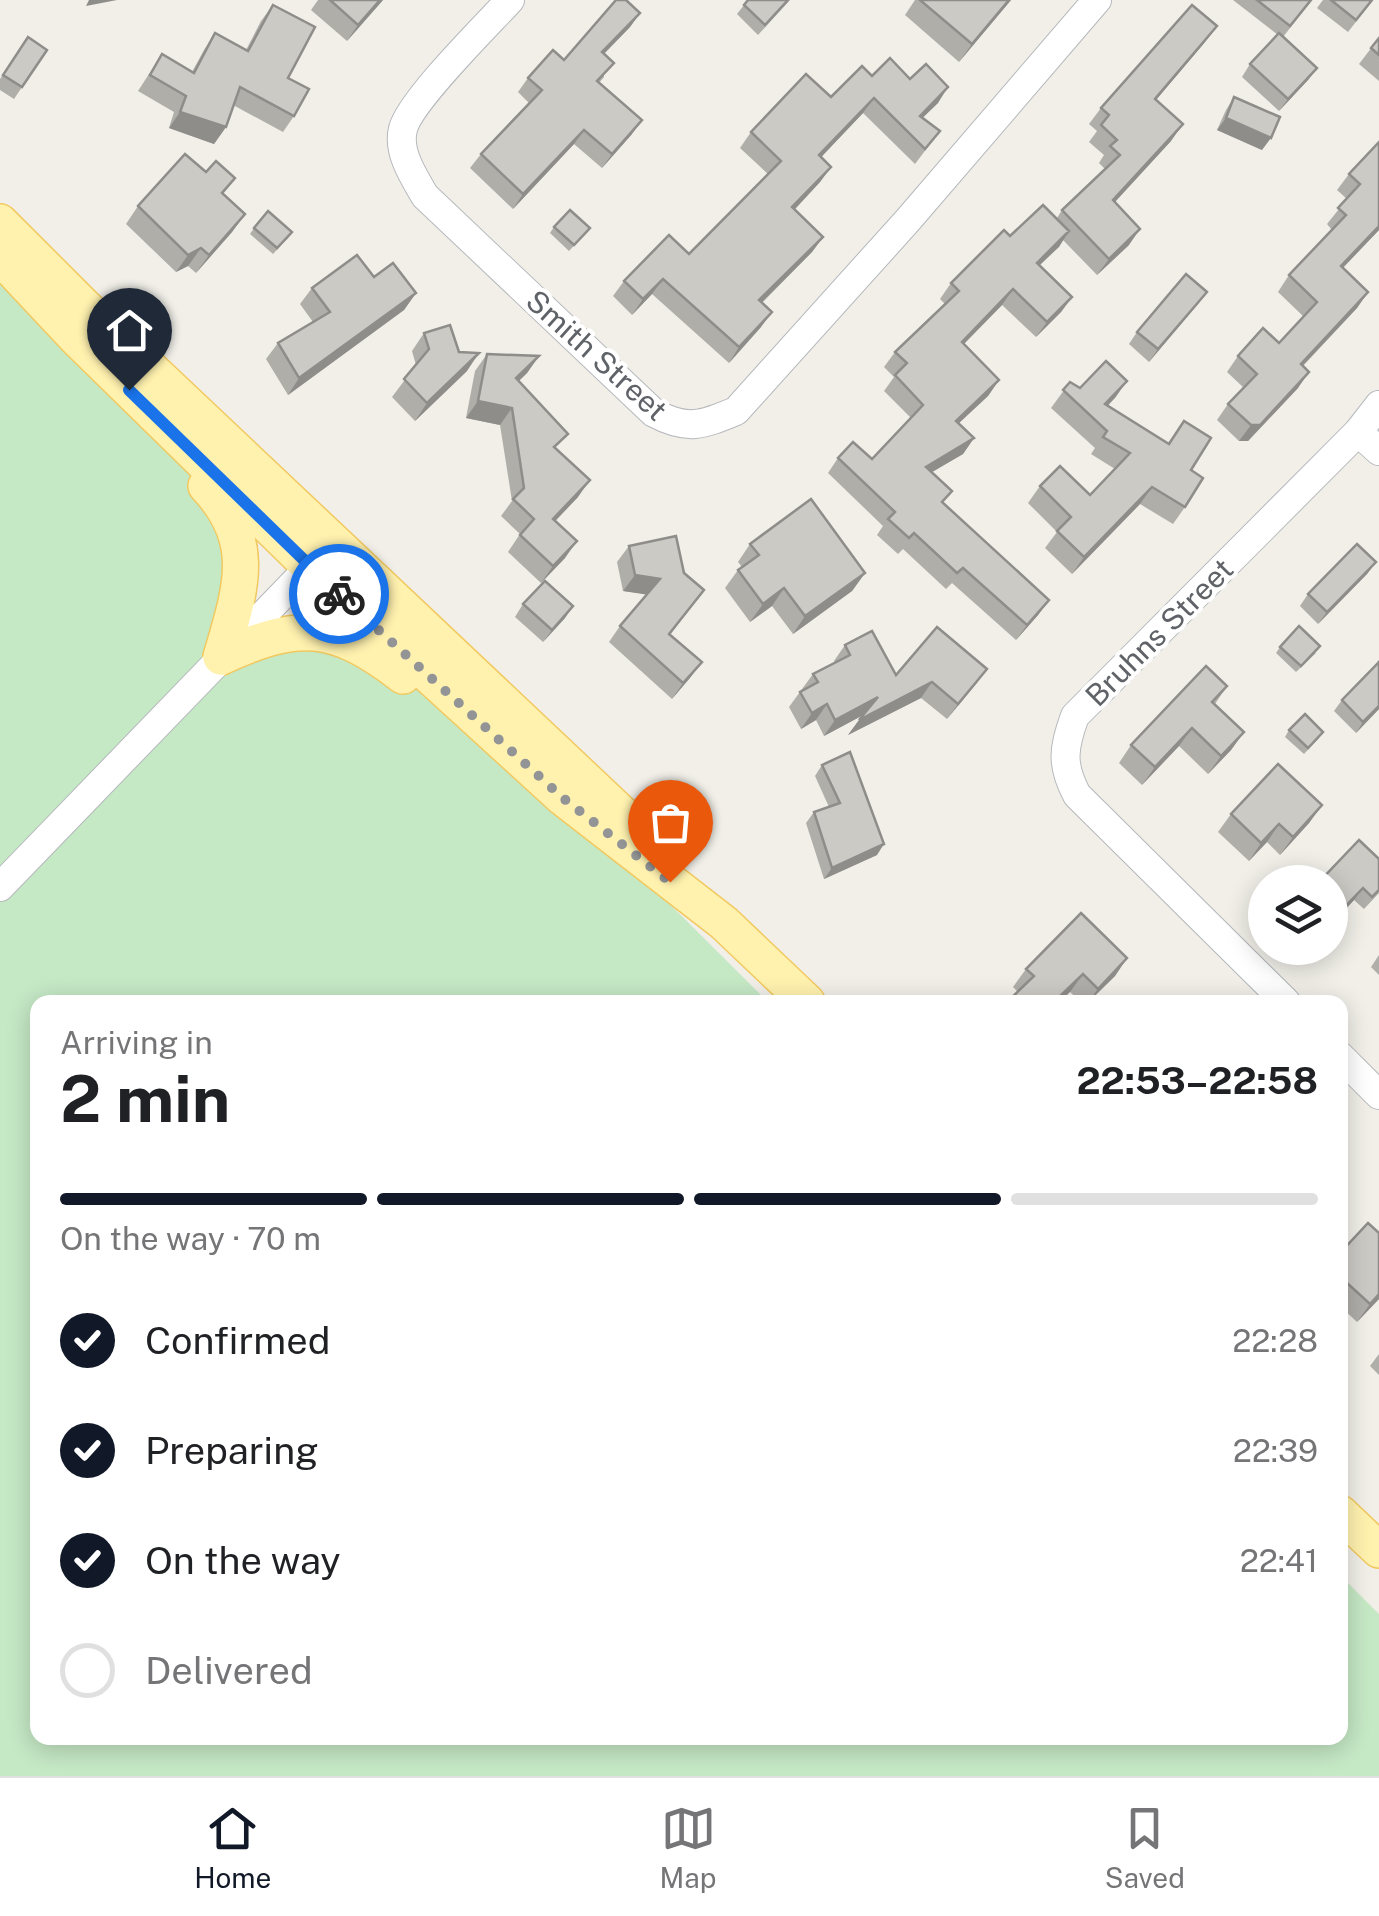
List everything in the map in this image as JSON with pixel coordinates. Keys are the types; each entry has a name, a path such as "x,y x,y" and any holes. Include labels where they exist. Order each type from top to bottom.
{"main road":[{"path":"0,222 563,798"},
{"path":"0,258 77,338 322,555 598,788 674,864 724,923"},
{"path":"77,338 93,367 221,502 231,520 240,548 242,587 221,656"},
{"path":"221,656 252,642 300,631 324,631 382,659 724,923 800,995"},
{"path":"1348,1520 1379,1550"}],"street":[{"name":"Smith Street","path":"510,0 422,97 403,129 404,156 425,196 654,413 686,426 710,422 736,411 908,220 1097,0"},
{"name":"Bruhns Street","path":"1279,995 1077,795 1066,773 1068,736 1074,716 1369,442 1379,405"},
{"path":"0,887 322,555"},
{"path":"1348,1064 1379,1095"}],"green space":[{"path":"0,258 221,501 253,642 381,659 563,798 761,995 30,995 30,1745 1348,1745 1348,1583 1379,1614 1379,1776 0,1776"}],"building":[{"path":"330,0 380,0 358,25"},
{"path":"616,0 626,0 640,13 602,52 614,63 597,81 642,120 612,154 584,130 523,194 481,154 542,90 528,78 553,50 564,60"},
{"path":"748,0 788,0 765,25 744,5"},
{"path":"920,0 1009,0 972,44"},
{"path":"1257,0 1311,0 1290,26"},
{"path":"1331,0 1372,0 1356,20"},
{"path":"273,5 315,27 288,78 309,89 294,116 240,87 226,127 180,112 186,96 150,75 162,54 194,73 215,33 248,51"},
{"path":"1192,5 1217,26 1155,99 1183,124 1113,200 1140,229 1109,259 1062,210 1120,155 1110,146 1117,140 1101,125 1109,115 1101,108"},
{"path":"1279,33 1317,68 1288,99 1250,64"},
{"path":"28,37 47,50 22,87 3,75"},
{"path":"1379,38 1379,55 1371,48"},
{"path":"890,58 910,79 926,64 948,87 920,116 940,131 925,149 874,98 819,155 831,167 792,207 823,237 759,300 772,312 739,347 663,279 643,299 624,281 669,235 689,254 781,161 751,132 806,74 831,97 862,66 872,76"},
{"path":"1234,97 1280,117 1271,138 1226,118"},
{"path":"1379,142 1379,226 1341,266 1368,292 1301,364 1309,372 1260,425 1251,425 1228,404 1257,374 1238,356 1263,328 1279,343 1317,302 1289,275 1346,215 1338,208 1360,184 1349,174"},
{"path":"185,154 206,172 216,161 235,178 222,193 245,214 209,255 201,248 188,255 138,206"},
{"path":"1043,205 1069,231 1037,263 1072,297 1047,322 1013,289 962,342 999,380 956,421 974,438 926,467 952,491 942,502 1049,600 1027,625 963,568 957,573 914,533 909,538 888,519 895,512 838,458 853,442 872,459 923,405 895,375 907,363 895,352 959,291 951,283 1004,230 1010,236"},
{"path":"570,210 590,228 574,245 554,227"},
{"path":"268,211 292,232 277,248 254,228"},
{"path":"357,255 374,277 393,263 416,293 299,378 278,343 330,312 312,288"},
{"path":"1186,274 1207,292 1158,349 1137,332"},
{"path":"450,325 459,352 479,353 427,403 404,379 429,349 424,333"},
{"path":"487,354 539,356 516,378 568,434 554,447 590,480 553,519 577,541 553,566 520,535 534,519 513,499 524,488 512,408 478,401"},
{"path":"1106,361 1127,381 1105,404 1169,444 1184,421 1211,438 1191,470 1203,478 1185,507 1152,487 1084,557 1057,531 1071,517 1040,486 1060,466 1090,495 1130,453 1103,437 1107,431 1063,390 1070,382 1080,388"},
{"path":"811,499 865,573 805,616 784,588 763,604 738,570 759,555 750,544"},
{"path":"676,536 684,573 704,590 669,634 702,662 683,683 620,626 660,579 635,575 629,546"},
{"path":"1357,544 1376,562 1327,612 1308,594"},
{"path":"545,581 573,606 552,630 523,604"},
{"path":"1299,626 1320,646 1301,666 1280,647"},
{"path":"937,627 987,669 958,704 932,682 859,720 878,697 835,720 827,704 812,713 800,692 818,682 813,674 850,655 845,645 872,631 896,675"},
{"path":"1379,662 1379,706 1363,722 1342,700"},
{"path":"1206,666 1227,686 1212,702 1244,732 1221,756 1192,728 1155,767 1131,745"},
{"path":"1305,714 1323,732 1308,748 1289,730"},
{"path":"850,752 884,844 832,868 814,812 840,803 822,765"},
{"path":"1278,764 1322,805 1293,837 1279,824 1261,843 1231,814"},
{"path":"1359,840 1379,859 1379,890 1372,897 1363,888 1348,904 1348,865 1335,865"},
{"path":"1081,913 1127,958 1098,989 1083,974 1061,995 1014,995 1034,976 1026,969"},
{"path":"1368,1223 1379,1233 1379,1294 1370,1304 1348,1284 1348,1244"}],"way so far":[{"path":"339,594 563,798 670,882"}],"route":[{"path":"129,390 339,594"}]}
